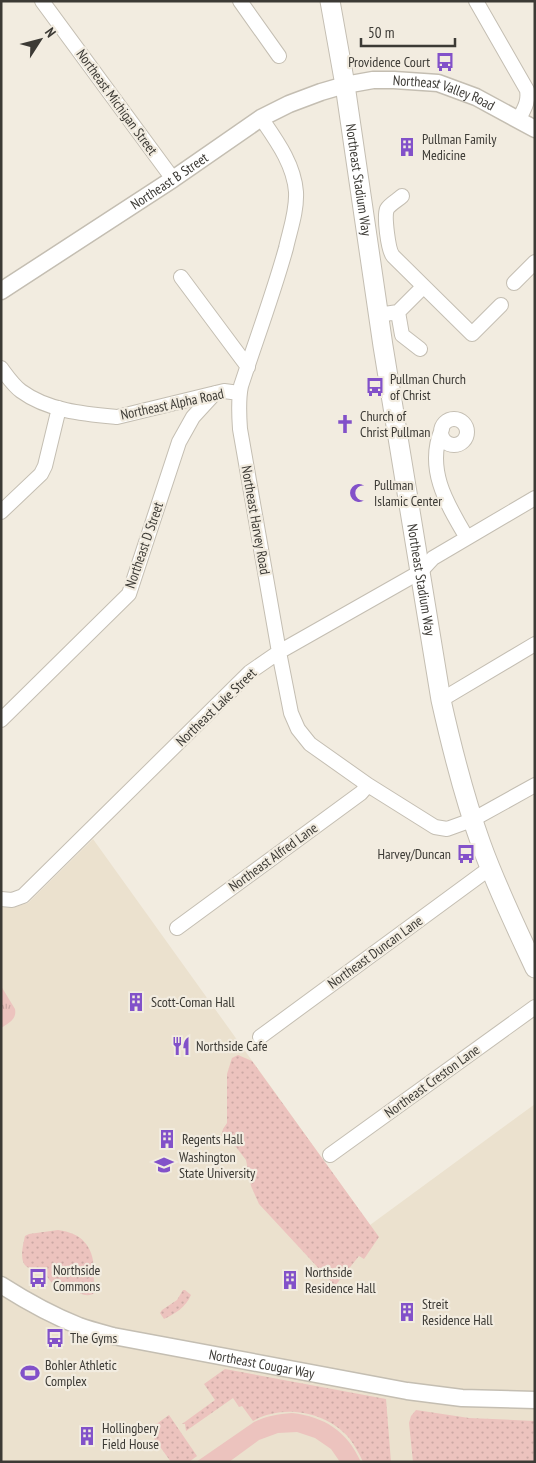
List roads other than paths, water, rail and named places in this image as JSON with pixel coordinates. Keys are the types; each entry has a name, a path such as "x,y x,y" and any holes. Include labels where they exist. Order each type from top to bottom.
{"main road":[{"name":"Northeast Stadium Way","path":"330,1 345,85 378,315 441,700 472,820 490,868 535,968"}],"street":[{"name":"Northeast Michigan Street","path":"42,1 173,179"},
{"path":"240,1 279,56"},
{"path":"476,1 527,90 527,104 519,120"},
{"name":"Northeast Valley Road","path":"345,85 373,80 438,83 476,97 535,129"},
{"name":"Northeast B Street","path":"1,290 173,179 261,118 290,104 345,85"},
{"name":"Northeast Harvey Road","path":"261,118 278,142 290,165 296,192 293,219 281,266 239,393 240,429 279,652 292,713 298,728 310,744 368,785 435,827 448,829 472,820 535,785"},
{"path":"402,196 387,210 390,251 393,256 472,334 501,305"},
{"path":"514,283 535,262"},
{"path":"181,277 248,367"},
{"path":"378,315 398,312 423,286"},
{"path":"398,312 402,335 420,349"},
{"name":"Northeast Alpha Road","path":"1,368 20,390 31,398 59,408 117,417 224,391 239,393"},
{"name":"Northeast D Street","path":"1,720 129,594 179,442 193,417 215,393"},
{"path":"1,512 41,474 45,466 59,408"},
{"path":"442,429 438,438 436,452 439,482 444,499 466,538"},
{"name":"Northeast Lake Street","path":"1,899 12,900 23,896 250,672 279,652 420,572 433,558 535,498"},
{"path":"441,700 535,644"},
{"name":"Northeast Alfred Lane","path":"177,928 368,785"},
{"name":"Northeast Duncan Lane","path":"260,1037 490,868"},
{"name":"Northeast Creston Lane","path":"330,1155 535,1007"},
{"name":"Northeast Cougar Way","path":"1,1285 49,1313 80,1326 113,1336 407,1391 462,1398 535,1400"}],"place":[{"name":"Providence Court","path":"445,62"},
{"name":"Pullman Family Medicine","path":"407,147"},
{"name":"Pullman Church of Christ","path":"375,387"},
{"name":"Church of Christ Pullman","path":"345,424"},
{"name":"Pullman Islamic Center","path":"359,493"},
{"name":"Harvey/Duncan","path":"466,854"},
{"name":"Scott-Coman Hall","path":"136,1002"},
{"name":"Northside Cafe","path":"181,1046"},
{"name":"Regents Hall","path":"167,1139"},
{"name":"Washington State University","path":"164,1165"},
{"name":"Northside Commons","path":"38,1278"},
{"name":"Northside Residence Hall","path":"290,1280"},
{"name":"Streit Residence Hall","path":"407,1312"},
{"name":"The Gyms","path":"55,1338"},
{"name":"Bohler Athletic Complex","path":"30,1373"},
{"name":"Hollingbery Field House","path":"87,1436"}]}
